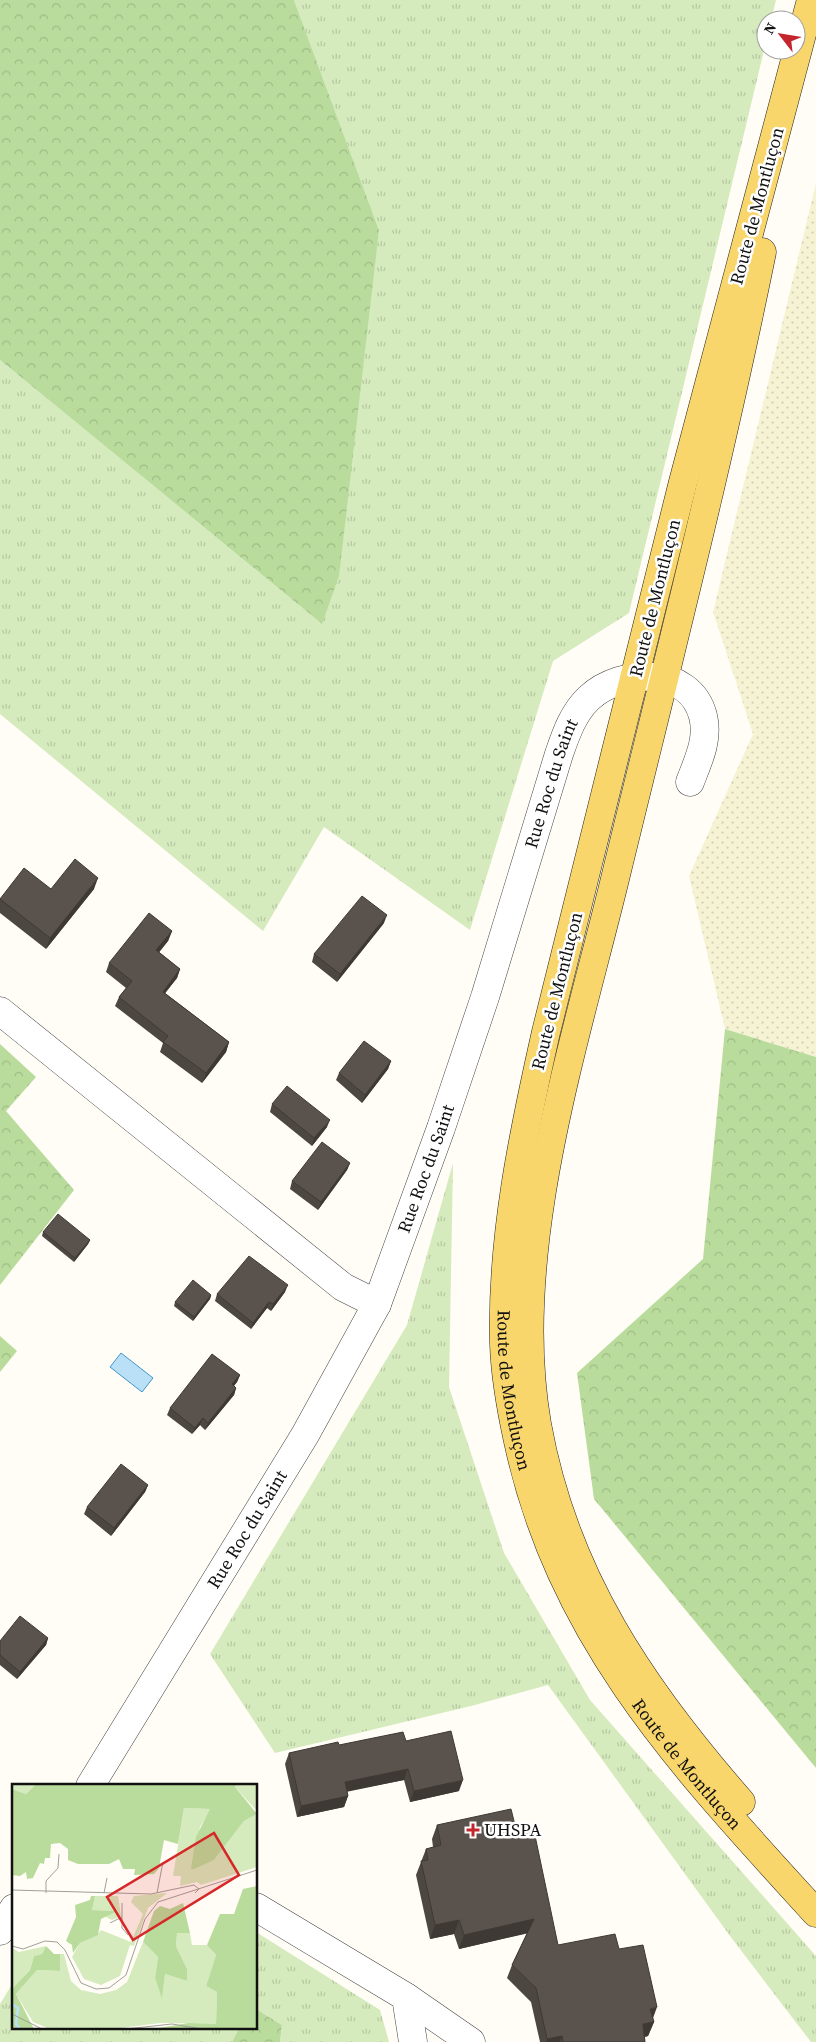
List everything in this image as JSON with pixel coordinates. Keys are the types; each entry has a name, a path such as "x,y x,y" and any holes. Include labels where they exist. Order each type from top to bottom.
{"main road":[{"name":"Route de Montluçon","path":"812,0 683,482 546,1032 520,1158 511,1218 504,1299 504,1345 512,1411 533,1504 544,1535 576,1604 613,1670 654,1727 697,1780 816,1913"},
{"name":"Route de Montluçon","path":"812,0 750,310 664,679 567,1072 545,1180 533,1263 529,1316 531,1372 537,1422 547,1473 562,1522 594,1596 619,1641 678,1727 738,1798 816,1884"}],"street":[{"name":"Rue Roc du Saint","path":"91,1784 305,1435 377,1304 441,1128 485,997 569,729 582,706 597,691 616,680 636,676 664,679 683,687 696,700 703,717 704,742 690,782"},
{"path":"0,1011 343,1286 377,1304"},
{"path":"258,1908 406,1997 471,2042"},
{"path":"0,1931 12,1911"},
{"path":"406,1997 413,2042"}],"shaded area":[{"path":"816,183 816,1057 725,1029 689,876 753,734 713,612"}],"green space":[{"path":"0,0 294,0 379,230 339,576 322,624 0,360"},
{"path":"294,0 776,0 774,10 756,10 756,60 762,60 629,613 553,661 470,930 324,827 263,931 0,714 0,360 322,624 379,230"},
{"path":"725,1029 816,1057 816,1768 594,1499 577,1373 703,1259"},
{"path":"0,1044 36,1077 6,1111 74,1190 0,1285"},
{"path":"453,1163 449,1387 504,1553 590,1700 816,1956 816,2042 811,2042 730,1936 548,1685 471,1706 275,1753 210,1654 407,1325"},
{"path":"0,1336 17,1351 0,1372"},
{"path":"258,1933 380,2010 389,2042 280,2042 282,2025 258,2010"},
{"path":"12,1984 12,2030 238,2030 232,2042 0,2042 0,2004"},
{"path":"258,2010 282,2025 280,2042 232,2042 238,2030 258,2030"}],"water":[{"path":"121,1353 153,1378 142,1392 110,1367"}],"building":[{"path":"75,859 98,878 50,938 0,899 24,868 51,889"},
{"path":"362,896 387,915 340,974 314,954"},
{"path":"149,913 172,931 156,950 180,969 163,992 229,1042 206,1073 163,1042 168,1036 119,997 132,981 109,963"},
{"path":"364,1041 391,1061 365,1095 339,1073"},
{"path":"287,1086 330,1120 314,1138 272,1104"},
{"path":"322,1142 350,1163 321,1202 292,1181"},
{"path":"58,1214 90,1240 75,1258 43,1232"},
{"path":"249,1256 288,1285 273,1304 269,1302 253,1323 217,1294"},
{"path":"193,1280 211,1295 194,1317 175,1302"},
{"path":"212,1354 240,1375 232,1384 236,1388 208,1423 203,1418 195,1428 170,1408"},
{"path":"121,1464 148,1485 114,1528 87,1507"},
{"path":"20,1616 48,1638 20,1672 0,1655 0,1641"},
{"path":"451,1731 463,1780 414,1791 408,1769 345,1782 348,1796 301,1806 289,1753 338,1742 339,1745 403,1732 406,1741"},
{"path":"511,1809 516,1829 533,1826 558,1945 615,1934 619,1949 643,1945 657,2007 650,2009 654,2022 643,2024 645,2042 563,2042 562,2036 547,2039 536,1988 512,1965 534,1919 464,1935 459,1920 435,1925 421,1861 428,1860 426,1849 441,1845 437,1825"}],"place":[{"name":"UHSPA","path":"473,1830"}]}
